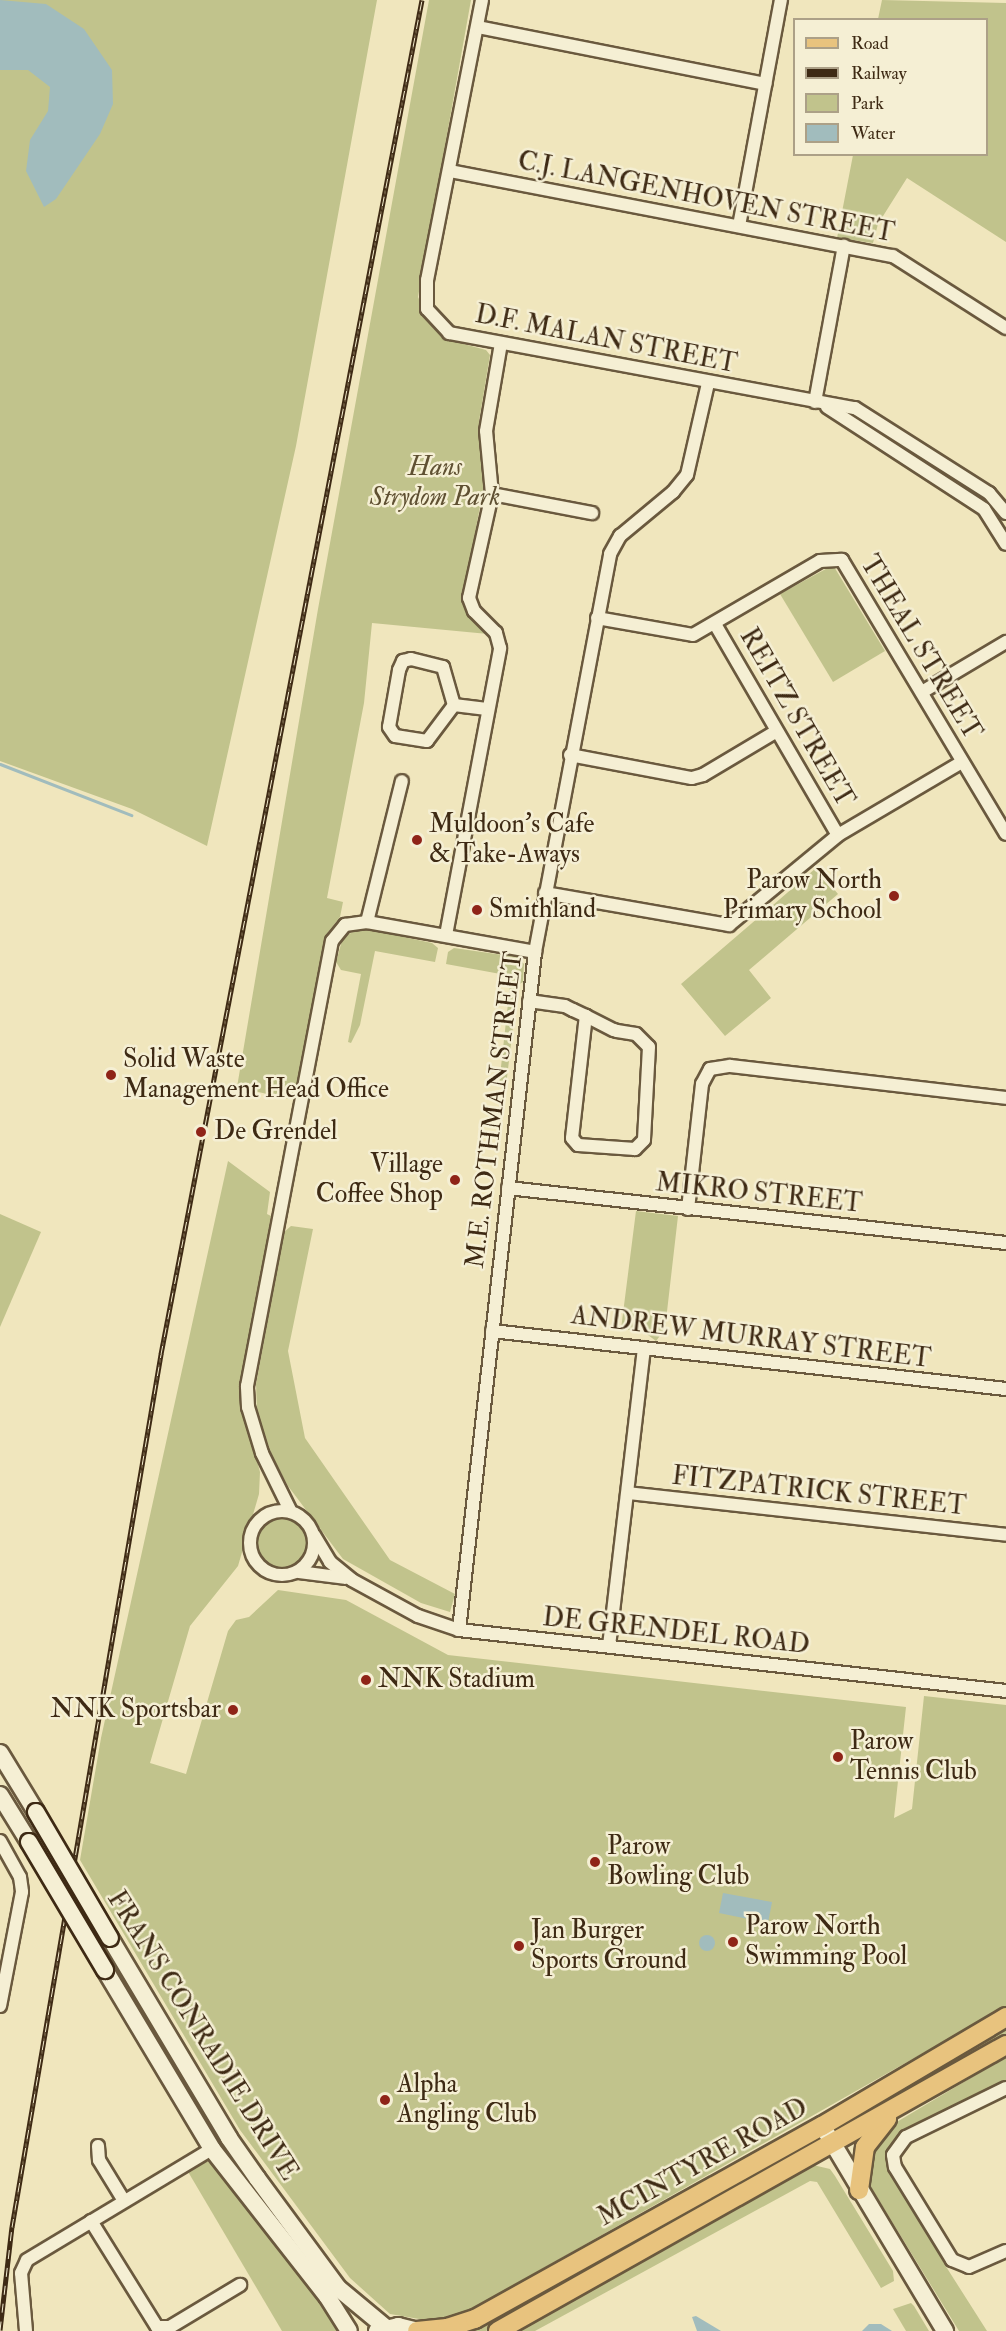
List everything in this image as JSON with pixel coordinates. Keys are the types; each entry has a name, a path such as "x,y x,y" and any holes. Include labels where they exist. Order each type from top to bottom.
{"main road":[{"name":"FRANS CONRADIE DRIVE","path":"0,1753 229,2139 338,2288 381,2329"},
{"name":"FRANS CONRADIE DRIVE","path":"0,1795 212,2149 327,2296 349,2331"},
{"name":"MCINTYRE ROAD","path":"417,2331 447,2328 475,2319 822,2126 1006,2017"},
{"name":"MCINTYRE ROAD","path":"498,2331 1006,2045"},
{"path":"859,2190 861,2163 869,2139 904,2104"},
{"path":"822,2126 945,2331"},
{"path":"381,2329 417,2331"}],"street":[{"name":"D.F. MALAN STREET","path":"482,0 427,280 427,309 449,333 708,383 847,406 867,414 993,496 1006,513"},
{"path":"739,226 781,0"},
{"path":"478,27 765,84"},
{"name":"C.J. LANGENHOVEN STREET","path":"450,171 893,256 1006,328"},
{"path":"814,402 844,246"},
{"path":"446,935 501,639 474,611 469,598 492,494 486,431 501,343"},
{"name":"M.E. ROTHMAN STREET","path":"459,1630 535,952 597,618 613,545 687,475 708,383"},
{"name":"D.F. MALAN STREET","path":"814,402 835,411 984,509 1006,544"},
{"path":"492,494 592,513"},
{"path":"984,509 993,496"},
{"name":"THEAL STREET","path":"597,618 693,635 820,561 842,560 1006,834"},
{"name":"REITZ STREET","path":"715,624 775,732 838,835"},
{"path":"921,692 1006,642"},
{"path":"406,660 443,668 454,705 427,741 395,736 390,731 399,670 406,660"},
{"path":"454,705 487,710"},
{"path":"570,755 692,778 703,775 775,732"},
{"path":"545,893 729,925 838,835 962,762"},
{"path":"367,922 402,781"},
{"path":"291,1512 267,1468 246,1397 329,946 345,925 367,922 535,952"},
{"path":"529,1001 565,1006 586,1016 617,1031 640,1036 651,1051 644,1140 635,1149 578,1145 572,1138 586,1016"},
{"path":"688,1209 702,1084 710,1069 730,1066 1006,1098"},
{"name":"MIKRO STREET","path":"508,1188 1006,1243"},
{"name":"ANDREW MURRAY STREET","path":"492,1331 1006,1389"},
{"path":"609,1646 644,1348"},
{"name":"FITZPATRICK STREET","path":"628,1493 1006,1535"},
{"path":"281,1511 291,1512 301,1517 314,1535 312,1556 299,1572 281,1576 264,1570 250,1545 251,1535 262,1518 281,1511"},
{"name":"DE GRENDEL ROAD","path":"314,1535 330,1562 352,1580 418,1616 459,1630 1006,1691"},
{"name":"DE GRENDEL ROAD","path":"299,1572 316,1571 352,1580"},
{"path":"0,1841 4,1857 20,1878 22,1892 0,2006"},
{"path":"1006,2088 902,2139 893,2151 894,2164 949,2256 958,2264 975,2265 1006,2251"},
{"path":"98,2146 99,2160 124,2201"},
{"path":"26,2331 21,2273 24,2264 91,2220 212,2149"},
{"path":"91,2220 157,2327 170,2327 240,2285"}],"green space":[{"path":"0,0 377,0 296,446 207,846 132,809 0,761"},
{"name":"Hans Strydom Park","path":"429,0 471,0 418,297 433,328 445,339 486,350 490,355 479,421 484,485 464,592 468,614 488,634 372,623 364,703 327,898 343,902 340,917 328,932 296,1092 289,1099 250,1090 236,1093 318,609"},
{"path":"882,0 1006,3 1006,242 907,178 878,224 873,243 837,238 853,156 988,156 988,18 878,18"},
{"path":"833,565 885,651 833,682 780,594"},
{"path":"816,868 838,894 749,970 771,998 725,1036 681,984"},
{"path":"361,928 432,943 438,948 435,962 375,951 360,1025 351,1043 348,1042 361,974 341,970 336,962 343,937"},
{"path":"454,948 518,957 524,964 523,982 518,985 506,1086 499,1085 511,976 446,964 448,952"},
{"name":"Jan Burger Sports Ground","path":"228,1161 270,1192 267,1214 271,1216 240,1396 260,1472 259,1494 238,1566 190,1626 150,1763 186,1774 228,1631 236,1620 249,1617 278,1590 346,1600 448,1655 906,1707 894,1818 912,1809 924,1696 1006,1705 1006,2006 473,2308 443,2318 425,2320 390,2314 350,2278 240,2130 80,1860 101,1738"},
{"path":"636,1211 678,1216 665,1329 656,1341 644,1332 621,1329"},
{"path":"0,1214 41,1232 0,1327"},
{"path":"291,1226 313,1229 288,1351 305,1438 390,1560 455,1594 450,1612 421,1603 343,1559 288,1486 272,1456 257,1411 256,1384 284,1232"},
{"path":"277,1519 287,1519 300,1526 307,1539 307,1549 300,1562 287,1569 277,1569 268,1565 261,1558 257,1549 257,1539 261,1530 268,1523"},
{"path":"1006,2029 1006,2036 846,2126 844,2123 858,2112"},
{"path":"1006,2057 1006,2082 901,2133 893,2140 887,2154 889,2165 945,2265 987,2331 959,2331 872,2189 869,2181 873,2148 895,2123"},
{"path":"805,2147 486,2331 463,2331 681,2217"},
{"path":"202,2161 214,2163 325,2304 339,2331 282,2331 187,2170"},
{"path":"813,2165 830,2169 835,2176 893,2271 894,2281 881,2288 817,2182 810,2181 535,2331 517,2331"},
{"path":"911,2303 929,2331 906,2331 893,2309"}],"water":[{"path":"0,0 46,4 84,29 112,70 113,104 100,134 56,199 44,207 26,171 30,140 48,111 50,87 28,70 0,70"},
{"path":"723,1893 772,1902 768,1923 719,1913"},
{"path":"707,1935 715,1943 707,1951 699,1943"},
{"path":"696,2316 721,2331 697,2331 692,2317"},
{"path":"869,2324 881,2324 892,2331 862,2331"}],"waterway":[{"path":"0,764 131,815"}],"railway":[{"path":"0,2330 12,2227 161,1354 422,0"}],"place":[{"name":"Muldoon's Cafe & Take-Aways","path":"417,840"},
{"name":"Parow North Primary School","path":"894,896"},
{"name":"Smithland","path":"477,910"},
{"name":"Solid Waste Management Head Office","path":"111,1075"},
{"name":"De Grendel","path":"201,1132"},
{"name":"Village Coffee Shop","path":"455,1180"},
{"name":"NNK Stadium","path":"366,1680"},
{"name":"NNK Sportsbar","path":"233,1710"},
{"name":"Parow Tennis Club","path":"838,1757"},
{"name":"Parow Bowling Club","path":"595,1862"},
{"name":"Parow North Swimming Pool","path":"733,1942"},
{"name":"Jan Burger Sports Ground","path":"519,1946"},
{"name":"Alpha Angling Club","path":"385,2100"}]}
